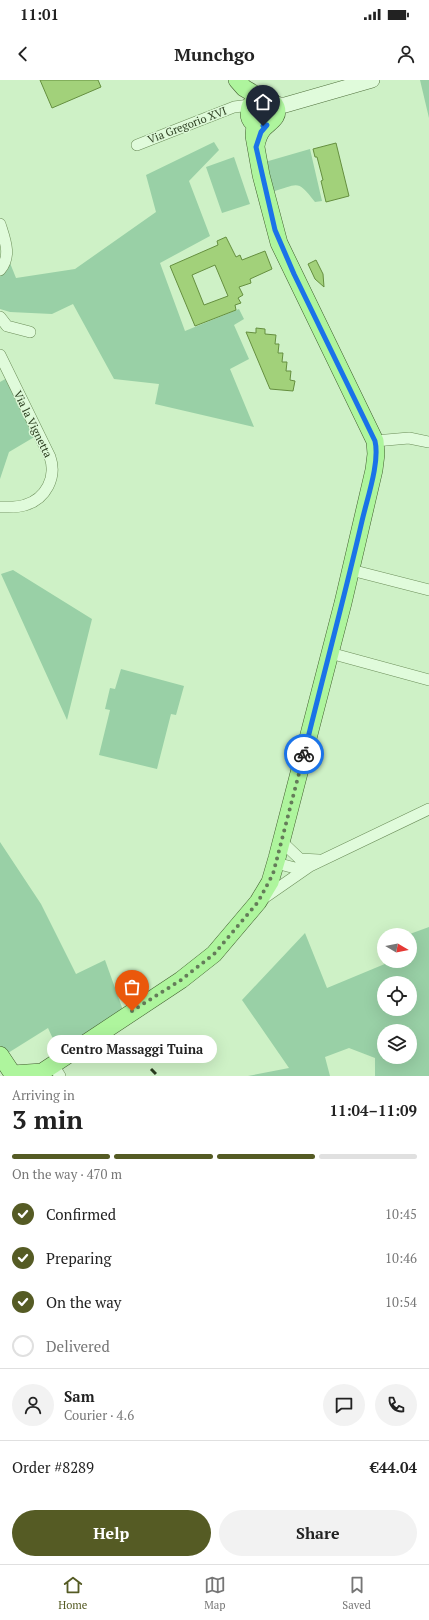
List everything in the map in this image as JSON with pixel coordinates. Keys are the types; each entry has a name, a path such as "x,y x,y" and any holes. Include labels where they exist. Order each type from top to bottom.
{"main road":[{"path":"7,1068 48,1072 198,968 226,942 258,902 270,882 276,861 351,570 375,465 375,441 279,243 268,206 256,147 261,132 260,110 237,82"}],"street":[{"path":"260,110 352,83 372,80"},
{"name":"Via Gregorio XVI","path":"137,145 260,110"},
{"path":"0,224 7,251 5,263 0,270"},
{"path":"0,317 7,326 30,332"},
{"name":"Via la Vignetta","path":"0,355 50,457 53,468 51,479 46,490 34,501 17,507 0,507"},
{"path":"375,441 409,438 429,442"},
{"path":"351,570 429,590"},
{"path":"330,653 429,680"},
{"path":"276,861 309,863 326,858 429,809"},
{"path":"281,840 293,854 309,863"},
{"path":"258,902 309,863"}],"green space":[{"path":"420,80 429,80 429,118"},
{"path":"214,142 219,150 189,181 210,236 160,263 185,331 239,309 244,319 234,325 249,359 230,369 254,427 155,404 159,384 114,379 73,304 52,314 10,312 0,309 0,273 8,258 16,278 75,269 156,212 146,175"},
{"path":"310,149 322,201 315,202 301,187 297,185 272,192 265,162"},
{"path":"234,157 250,204 222,213 206,167"},
{"path":"7,378 36,436 9,452 0,479 0,382"},
{"path":"13,570 92,619 67,720 1,574"},
{"path":"121,669 184,686 176,715 171,714 157,769 99,755 110,710 105,709 110,688 115,689"},
{"path":"0,842 41,904 76,974 105,960 124,1013 59,1052 48,1028 0,1058"},
{"path":"429,927 429,1076 375,1076 375,1058 349,1048 325,1057 330,1076 248,1076 289,1068 242,1000 305,933 327,988 377,967 417,968 417,931"}],"building":[{"path":"40,80 98,80 101,87 52,108"},
{"path":"336,143 349,196 326,202 321,181 323,180 317,157 315,157 313,149"},
{"path":"226,237 236,257 240,255 242,260 265,251 272,269 250,279 251,283 239,287 243,295 238,298 241,303 235,305 236,310 195,326 170,266 218,245 217,241","holes":["215,265 228,296 204,305 192,275"]},
{"path":"316,260 323,274 324,287 315,279 308,264"},
{"path":"256,328 265,329 265,334 276,335 275,344 279,344 278,353 283,353 282,362 287,362 286,371 291,371 290,380 295,381 293,391 270,389 246,332 256,333"}],"railway":[{"path":"151,1069 158,1076"}],"way so far":[{"path":"132,1011 198,968 226,942 258,902 273,874 304,754"}],"place":[{"name":"Centro Massaggi Tuina","path":"132,1011"}],"route":[{"path":"263,126 267,125 258,137 256,147 268,206 279,243 377,446 374,470 351,570 304,754"}]}
